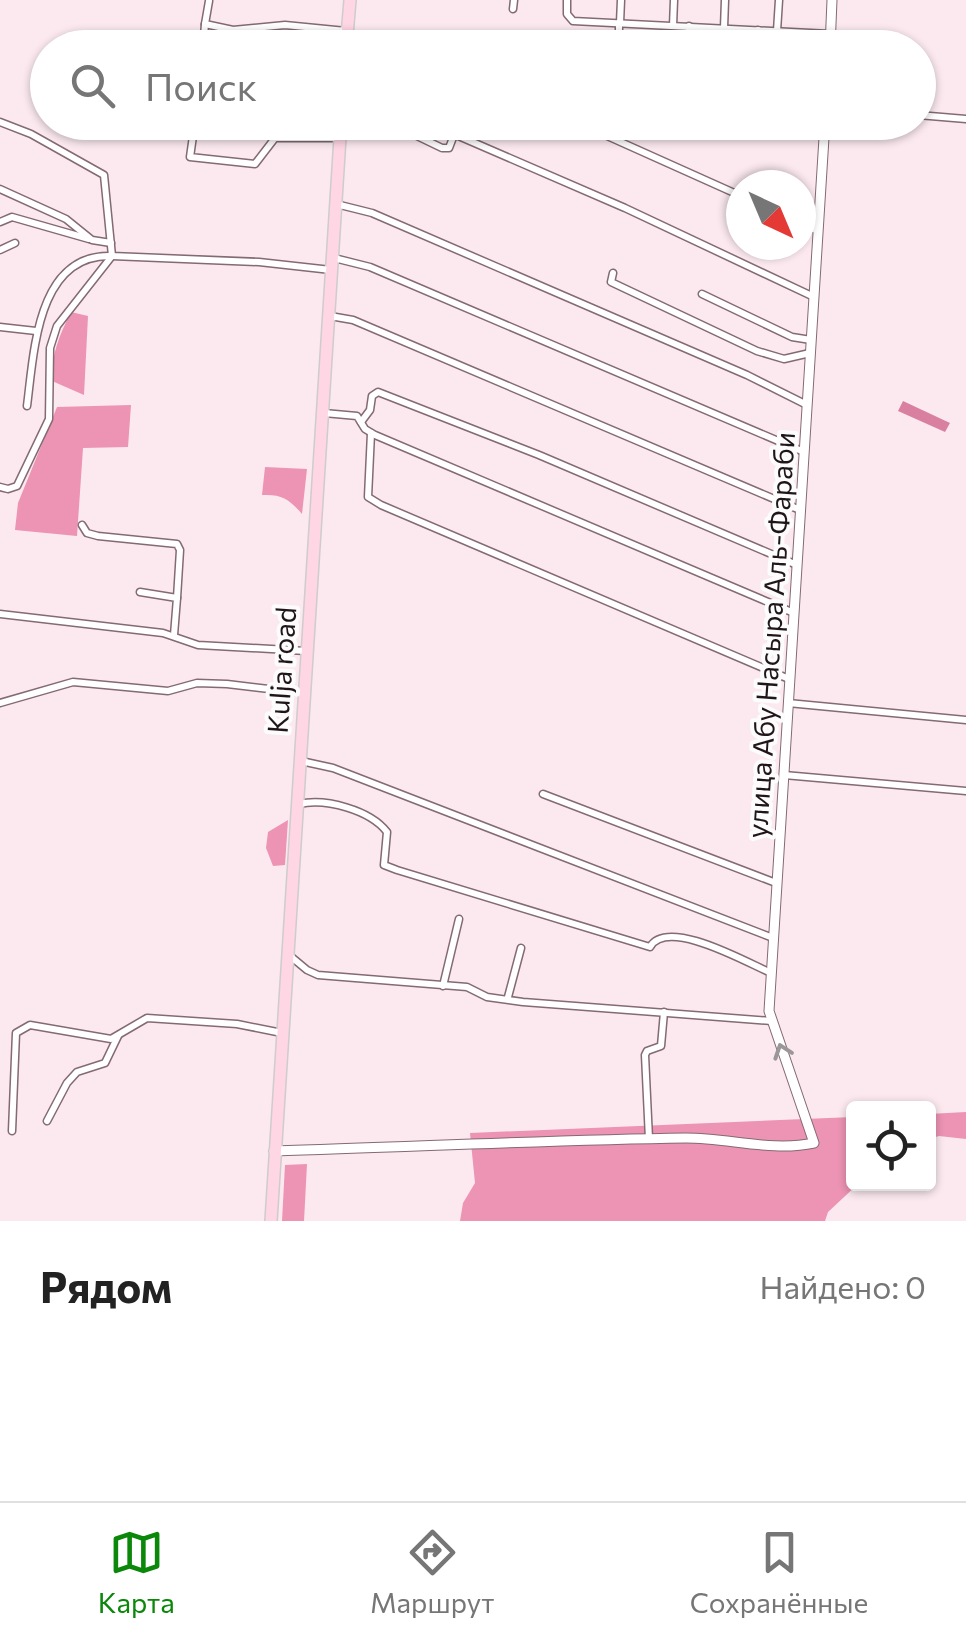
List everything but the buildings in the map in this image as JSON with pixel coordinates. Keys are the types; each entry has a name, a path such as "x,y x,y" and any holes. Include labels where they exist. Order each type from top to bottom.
{"main road":[{"path":"347,30 350,0"},
{"name":"Kulja road","path":"270,1221 340,140"}],"street":[{"path":"568,0 570,20 758,30"},
{"path":"620,30 621,0"},
{"path":"673,26 674,0"},
{"path":"724,28 725,0"},
{"path":"778,30 779,0"},
{"path":"830,30 832,0"},
{"path":"205,30 209,2"},
{"path":"206,24 233,30 285,25 329,30"},
{"path":"936,117 966,119"},
{"path":"0,122 30,134"},
{"path":"0,486 18,486 49,419 50,348 57,326 112,256 104,175 42,140"},
{"path":"192,140 190,157 254,164 273,140"},
{"path":"425,140 442,148 449,148 452,140"},
{"path":"468,140 814,297"},
{"path":"620,140 726,189"},
{"name":"улица Абу Насыра Аль-Фараби","path":"649,1139 731,1140 794,1148 814,1143 769,1011 824,140"},
{"path":"0,189 66,220 92,240"},
{"path":"336,204 372,213 807,404"},
{"path":"0,222 12,217 111,243"},
{"path":"0,250 15,243"},
{"path":"28,406 36,332 60,277 77,262 97,255 332,264 370,267 804,452"},
{"path":"614,273 610,282 758,351 784,359 810,353"},
{"path":"702,294 792,337 811,340"},
{"path":"330,316 353,320 503,381 800,510"},
{"path":"0,327 36,332"},
{"path":"361,422 370,410 372,396 378,392 539,455 797,566"},
{"path":"323,414 350,414 371,433 794,613"},
{"path":"371,433 368,497 790,678"},
{"path":"82,525 88,534 176,544 180,550 174,635"},
{"path":"140,592 176,598"},
{"path":"0,614 174,635 198,645 307,651"},
{"path":"0,703 73,682 168,692 197,683 304,693"},
{"path":"788,703 966,720"},
{"path":"300,761 333,768 773,938"},
{"path":"782,774 966,791"},
{"path":"543,794 776,883"},
{"path":"297,804 331,804 380,822 388,832 384,865 397,870 650,947 663,935 694,939 771,973"},
{"path":"444,986 459,919"},
{"path":"508,997 521,948"},
{"path":"289,955 313,974 466,987 487,996 523,1002 772,1021"},
{"path":"274,1151 649,1139 644,1055 661,1046 664,1012"},
{"path":"12,1130 16,1034 30,1025 102,1038 118,1035 147,1018 237,1024 282,1033"},
{"path":"47,1121 66,1083 78,1072 104,1063 118,1035"}],"shaded area":[{"path":"71,312 88,316 84,395 52,381 57,346"},
{"path":"903,401 950,423 945,432 898,411"},
{"path":"131,405 128,447 83,448 77,536 15,530 18,503 57,407"},
{"path":"265,467 307,469 302,514 285,498 262,495"},
{"path":"288,820 285,865 273,866 266,848 268,832"},
{"path":"966,1112 966,1139 936,1137 936,1114"},
{"path":"846,1117 846,1191 850,1191 828,1212 825,1221 460,1221 463,1203 475,1183 470,1133"},
{"path":"307,1164 304,1221 282,1221 285,1165"}]}
